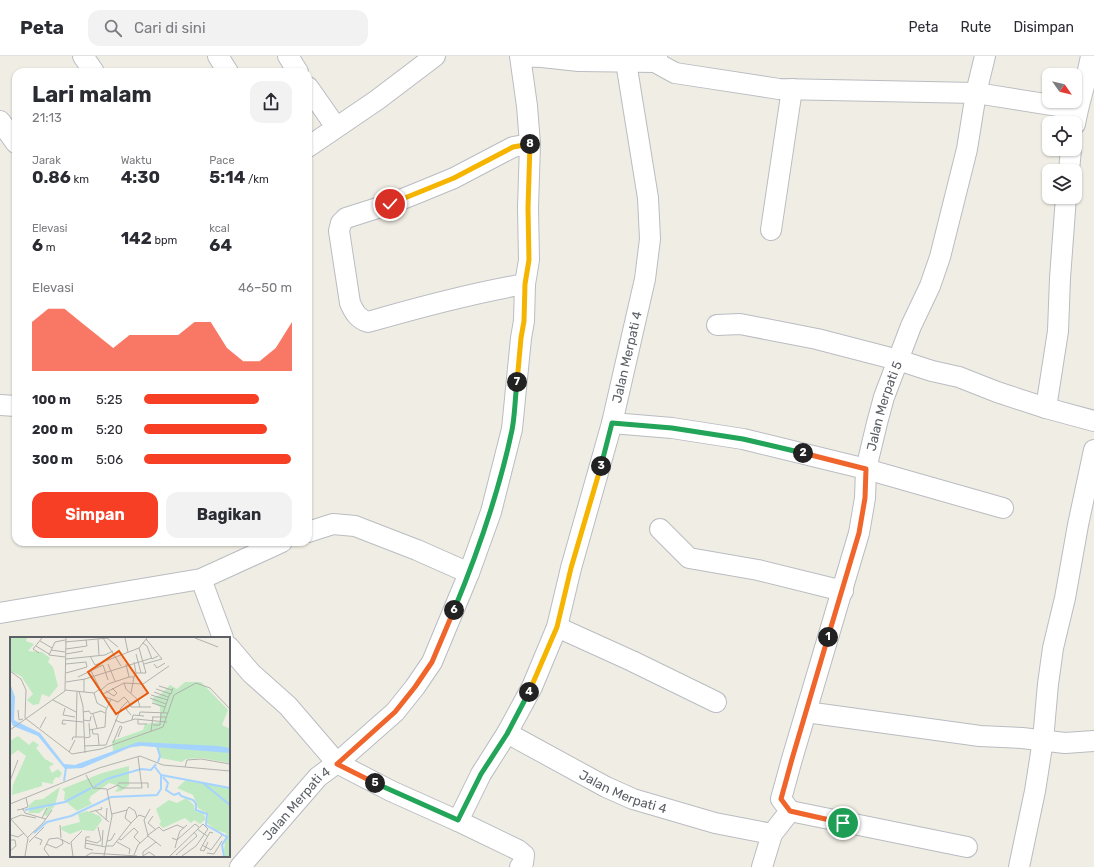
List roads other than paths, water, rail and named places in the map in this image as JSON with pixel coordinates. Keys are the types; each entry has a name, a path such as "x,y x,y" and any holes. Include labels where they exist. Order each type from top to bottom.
{"street":[{"path":"83,56 91,68"},
{"path":"218,56 226,68"},
{"path":"288,56 296,68"},
{"path":"312,144 377,100 435,56"},
{"name":"Jalan Merpati 4","path":"240,867 318,777 337,764 395,712 415,687 432,662 469,573 491,512 512,429 524,321 525,284 529,260 528,208 530,144 527,106 519,56 542,57 579,62 626,62 656,59"},
{"name":"Jalan Merpati 5","path":"790,811 781,799 859,533 865,498 866,469 884,397 911,326 930,286 940,257 967,149 976,93 985,56"},
{"path":"1076,116 1091,56"},
{"path":"656,59 674,73 779,89 976,93 1072,116"},
{"name":"Jalan Merpati 4","path":"626,62 648,198 650,239 644,279 612,423 571,568 557,627 532,687 507,734 606,787 633,799 715,823 772,834"},
{"path":"771,230 792,89"},
{"path":"312,93 336,127"},
{"path":"0,121 12,138"},
{"path":"525,284 435,303 368,322 362,320 354,313 350,303 339,231 341,223 346,218 390,204 454,178 513,147 530,144"},
{"path":"1046,408 1058,331 1066,204"},
{"path":"717,325 740,324 816,339 959,377 997,392 1046,408 1094,421"},
{"path":"0,405 12,406"},
{"path":"612,423 672,428 743,439 866,469 1003,508"},
{"path":"1019,867 1035,791 1043,740 1053,648 1065,598 1078,525 1094,450"},
{"path":"312,531 332,524 355,526 417,550 469,573"},
{"path":"660,529 689,558 758,570 843,591"},
{"path":"0,613 201,579 273,546"},
{"path":"201,579 223,637"},
{"path":"557,627 632,661 716,702"},
{"path":"230,648 251,673 288,706 337,764 391,791 458,820 518,850 524,855 523,863 520,867"},
{"path":"806,712 980,736 1022,738 1066,743 1094,741"},
{"path":"458,820 481,774 507,734"},
{"path":"762,867 772,834 790,811 967,847"}]}
